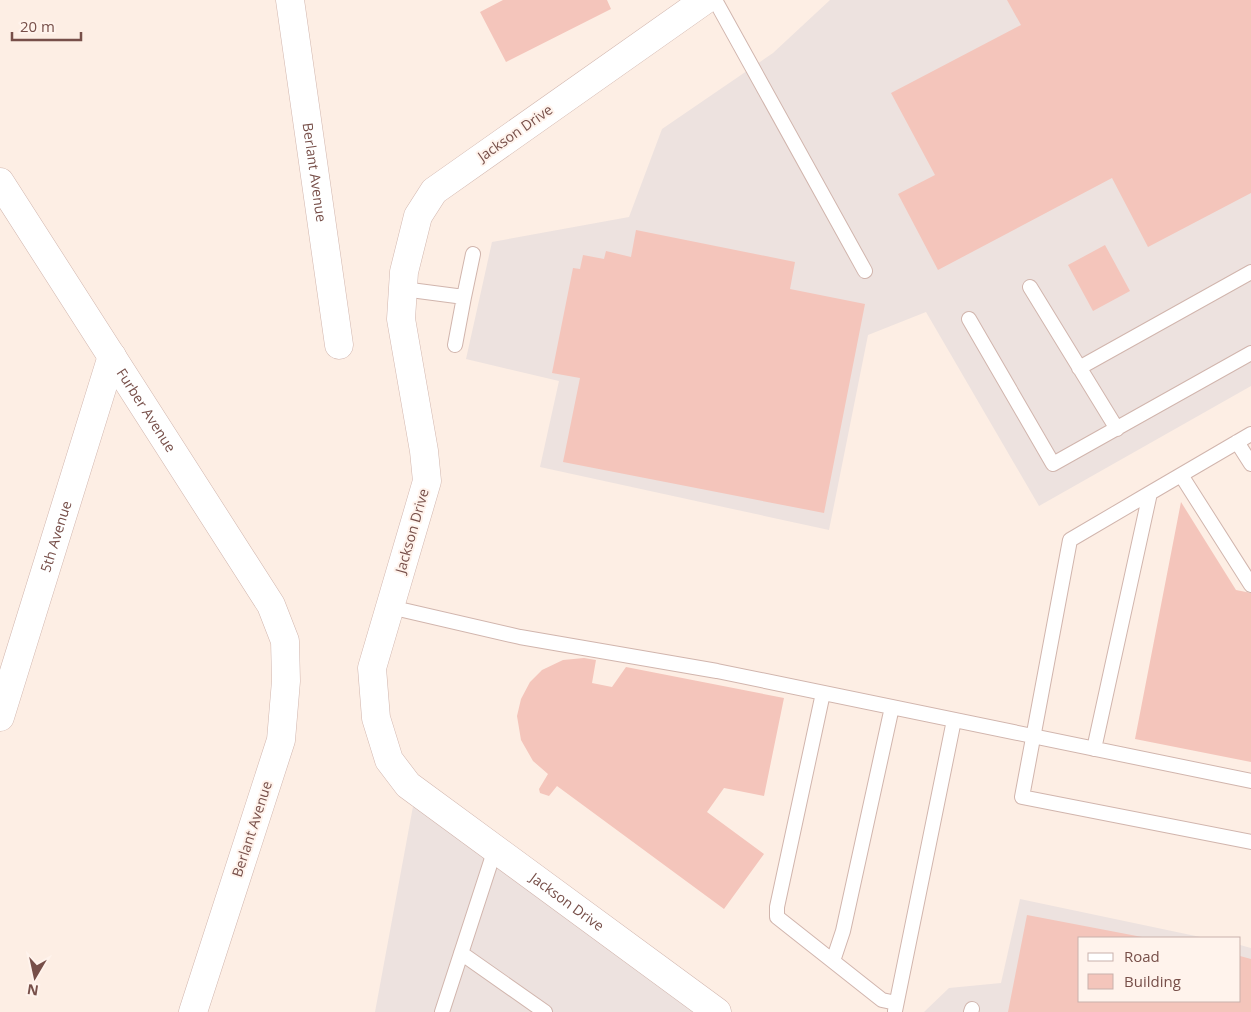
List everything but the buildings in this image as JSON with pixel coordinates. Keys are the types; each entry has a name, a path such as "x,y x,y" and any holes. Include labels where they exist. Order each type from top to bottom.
{"street":[{"name":"Berlant Avenue","path":"290,0 339,345"},
{"name":"Jackson Drive","path":"705,0 434,191 418,216 404,272 401,319 424,451 427,481 372,668 376,718 389,760 408,785 717,1012"},
{"name":"Furber Avenue","path":"0,182 271,604 285,641"},
{"name":"5th Avenue","path":"0,717 112,356"},
{"name":"Berlant Avenue","path":"193,1012 281,740 286,681 285,641"}],"lane":[{"path":"715,0 865,271"},
{"path":"455,345 473,254"},
{"path":"1079,368 1251,272"},
{"path":"1030,287 1117,429"},
{"path":"403,289 464,298"},
{"path":"969,319 1053,464 1251,353"},
{"path":"1251,434 1070,540 1022,797 1251,842"},
{"path":"1236,442 1251,464"},
{"path":"1181,475 1251,585"},
{"path":"1094,749 1150,493"},
{"path":"390,607 520,637 717,671 1251,782"},
{"path":"823,693 777,907 777,917 882,1000 895,1007 954,720"},
{"path":"833,961 843,931 892,707"},
{"path":"442,1012 495,849"},
{"path":"461,953 545,1012"}],"shaded area":[{"path":"830,0 1251,0 1251,386 1039,506 926,312 868,335 829,530 540,467 559,381 466,359 492,242 629,217 662,129 773,53"},
{"path":"414,801 709,1012 375,1012"},
{"path":"1020,899 1200,937 1078,937 1078,1002 1241,1002 1241,945 1251,948 1251,1012 924,1012 949,988 1001,983"}]}
